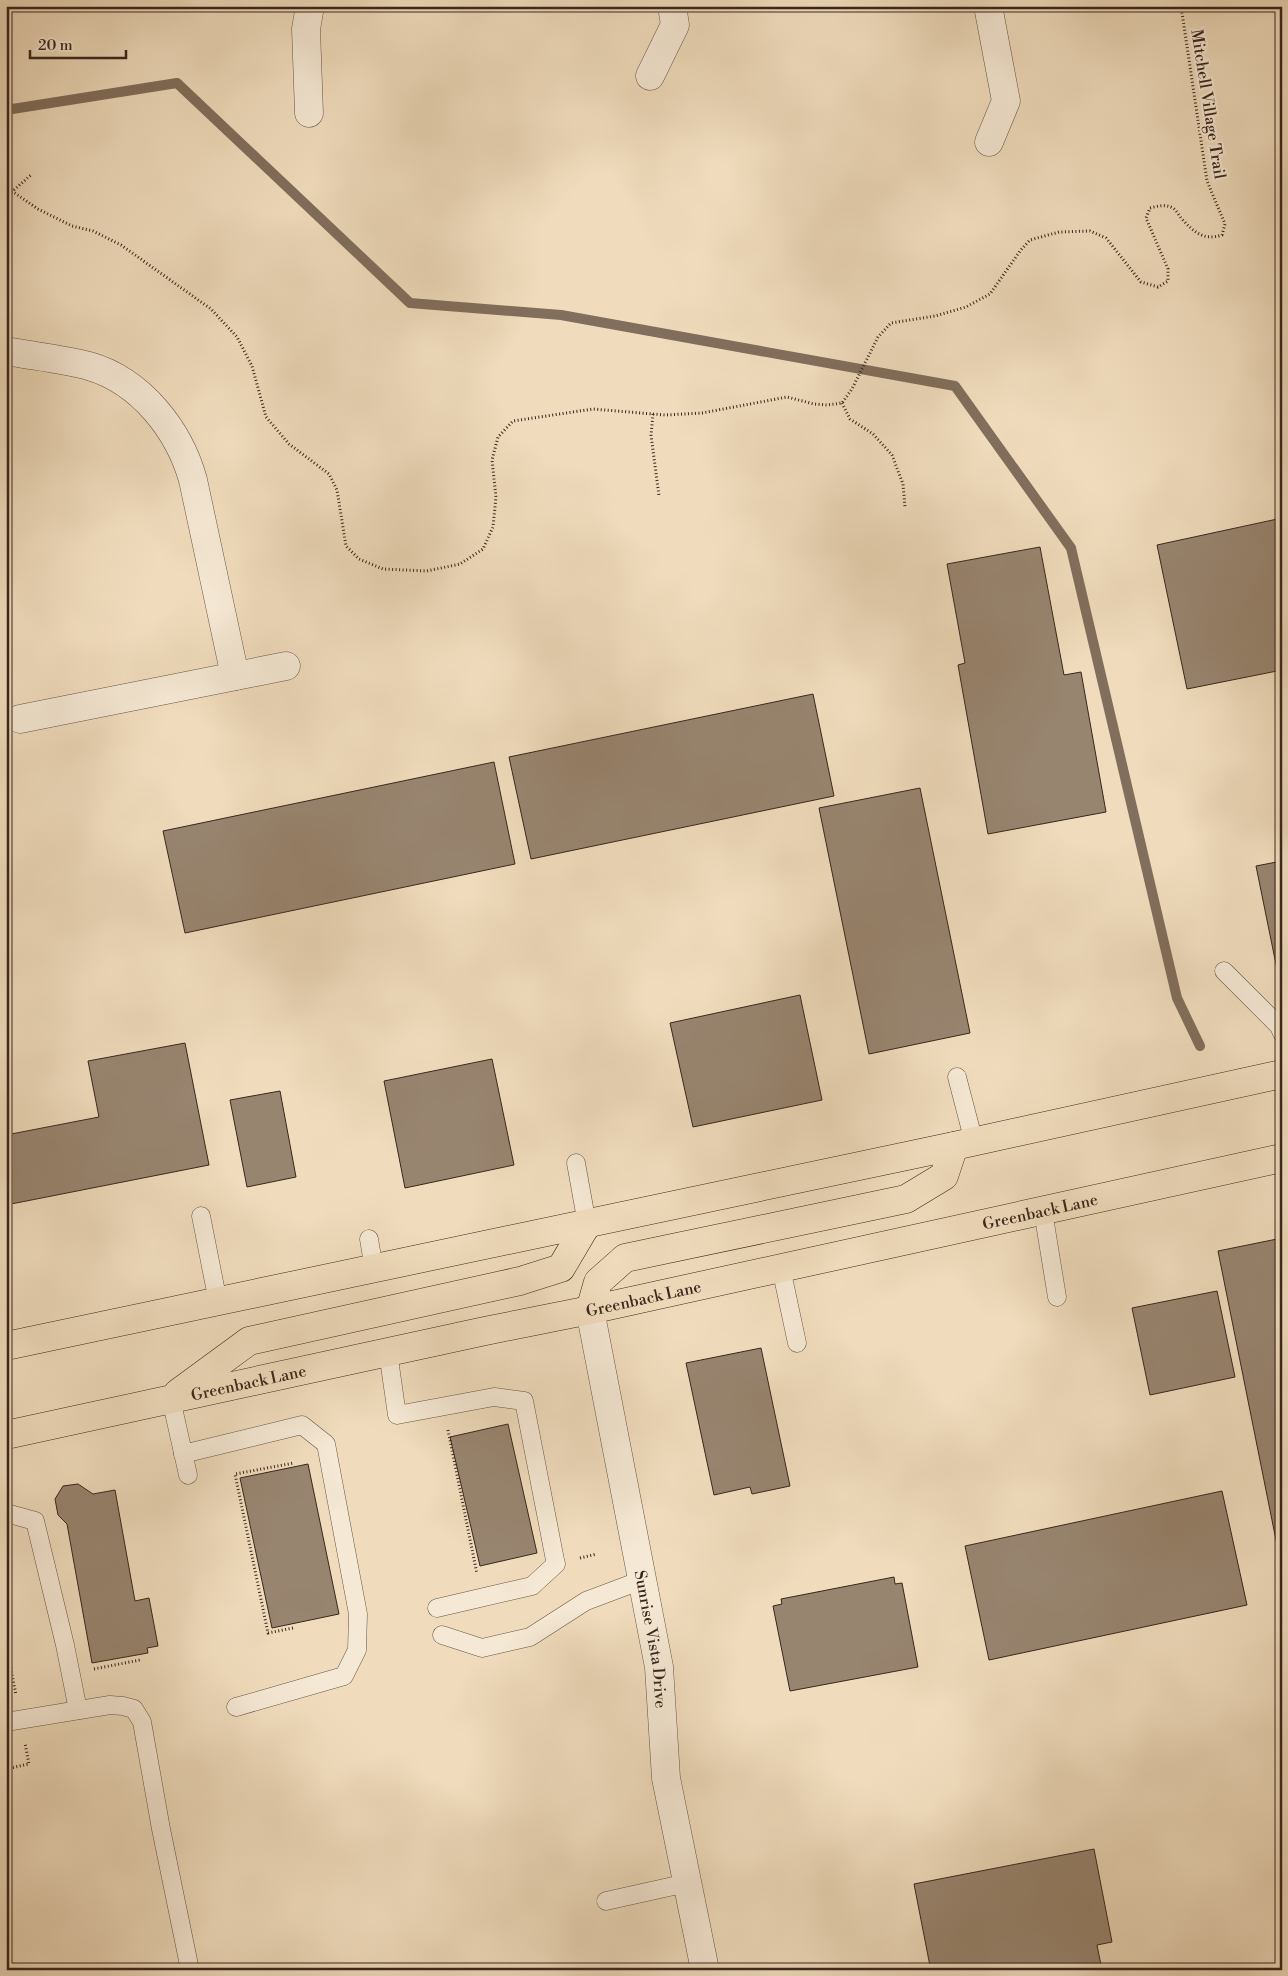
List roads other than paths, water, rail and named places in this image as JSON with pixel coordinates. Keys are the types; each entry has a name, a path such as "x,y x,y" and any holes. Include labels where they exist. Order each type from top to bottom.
{"main road":[{"path":"6,1346 964,1144 1282,1074"},
{"path":"590,1310 598,1282 624,1258 906,1199 944,1176 964,1144"},
{"name":"Greenback Lane","path":"6,1435 590,1310 1282,1158"},
{"path":"171,1399 248,1340 520,1281 560,1268 587,1224"}],"street":[{"path":"308,113 306,29 310,6"},
{"path":"650,76 675,25 672,6"},
{"path":"988,6 1006,101 989,142"},
{"path":"6,351 90,366 121,380 147,400 170,429 187,458 193,480 236,676"},
{"path":"20,719 286,666"},
{"name":"Sunrise Vista Drive","path":"590,1310 659,1667 666,1778 705,1970"}],"lane":[{"path":"1224,971 1279,1026 1282,1033"},
{"path":"957,1077 964,1144"},
{"path":"576,1163 587,1224"},
{"path":"1044,1211 1057,1297"},
{"path":"201,1216 218,1302"},
{"path":"369,1239 374,1269"},
{"path":"780,1268 797,1343"},
{"path":"388,1352 397,1415 494,1397 524,1401 556,1564 532,1586 437,1608"},
{"path":"171,1399 188,1475"},
{"path":"184,1454 302,1425 326,1444 358,1614 357,1650 344,1676 236,1707"},
{"path":"6,1514 35,1521 65,1644 78,1710"},
{"path":"442,1636 482,1648 530,1637 586,1601 642,1580"},
{"path":"6,1722 78,1710 123,1706 134,1709 142,1722 161,1830 190,1970"},
{"path":"606,1901 687,1883"}],"waterway":[{"path":"6,110 177,83 410,303 561,315 955,386 1071,548 1177,998 1200,1046"}]}
